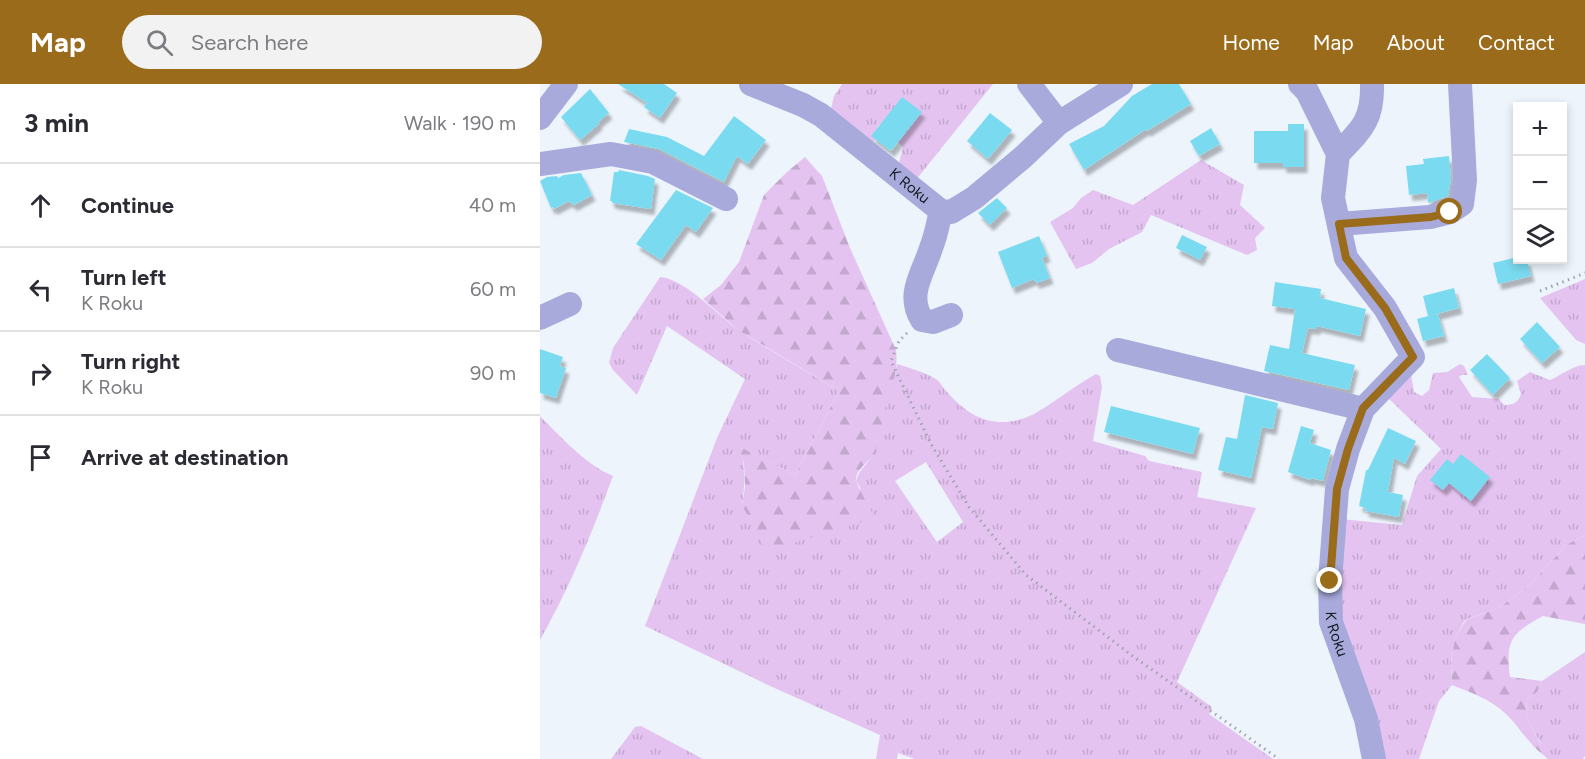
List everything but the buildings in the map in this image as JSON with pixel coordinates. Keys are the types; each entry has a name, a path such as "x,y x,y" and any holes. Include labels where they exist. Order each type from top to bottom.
{"street":[{"path":"540,118 566,84"},
{"name":"K Roku","path":"751,84 803,105 821,115 941,211 951,212 975,198 1059,123 1121,84"},
{"path":"1029,84 1059,123"},
{"path":"1300,84 1307,91 1338,154 1362,130 1373,103 1372,84"},
{"path":"1339,224 1431,217 1450,212 1462,204 1465,180 1460,84"},
{"path":"540,164 611,154 653,162 726,199"},
{"name":"K Roku","path":"1338,154 1333,198 1346,258 1385,308 1413,357 1363,408 1337,489 1330,581 1331,622 1366,719 1374,759"},
{"path":"941,211 931,248 916,285 915,309 922,320 933,322 951,315"},
{"path":"540,318 570,304"},
{"path":"1118,350 1363,408"}],"path":[{"path":"1540,291 1585,273"},
{"path":"922,320 899,341 891,361 932,444 969,507 1026,575 1134,657 1280,759"}],"green space":[{"path":"842,84 993,84 915,181 899,163 903,147 879,125 875,132 876,139 869,141 830,113 834,96"},
{"path":"805,157 822,176 850,248 896,350 897,360 876,450 856,476 859,487 875,518 767,551 742,505 745,487 744,464 740,447 795,475 839,391 738,330 703,299 721,285 739,262 764,195"},
{"path":"1201,160 1244,185 1240,205 1265,228 1255,238 1257,250 1247,255 1151,215 1142,232 1109,249 1092,263 1076,269 1050,222 1073,208 1081,198 1093,190 1133,205"},
{"path":"660,277 670,279 691,291 740,331 839,391 795,475 741,448 744,476 742,505 861,489 856,481 875,450 897,364 936,379 967,410 987,420 998,422 1009,422 1034,414 1096,374 1100,376 1102,387 1093,441 1145,456 1149,461 1202,472 1197,497 1256,508 1177,682 1212,707 1209,714 1273,759 915,759 898,753 897,759 876,759 880,735 770,686 645,626 717,438 745,379 667,326 637,395 609,363 613,348","holes":["926,462 963,522 937,542 895,481"]},
{"path":"1585,279 1585,344 1576,340 1540,298"},
{"path":"1460,364 1464,366 1468,375 1459,377 1472,397 1499,399 1504,405 1513,404 1518,400 1521,394 1517,381 1530,372 1550,380 1572,368 1585,365 1585,535 1566,545 1530,585 1500,607 1465,620 1455,638 1451,662 1452,685 1439,701 1419,759 1379,759 1335,609 1340,519 1402,525 1417,476 1441,449 1386,396 1411,374 1414,392 1422,396 1429,390 1433,373 1447,372"},
{"path":"540,416 583,458 613,476 580,559 540,640"},
{"path":"1585,535 1585,624 1543,616 1518,633 1510,646 1510,677 1542,681 1537,692 1526,700 1527,719 1541,745 1541,753 1511,719 1494,704 1452,685 1451,662 1455,638 1466,620 1500,607 1530,585 1566,545"},
{"path":"1585,652 1585,756 1583,759 1548,759 1541,753 1541,744 1527,719 1526,700 1537,692 1542,681"},
{"path":"641,726 703,759 611,759 635,727"}],"route":[{"path":"1330,581 1337,489 1363,408 1413,357 1385,308 1346,258 1339,224 1431,217 1450,212"}]}
